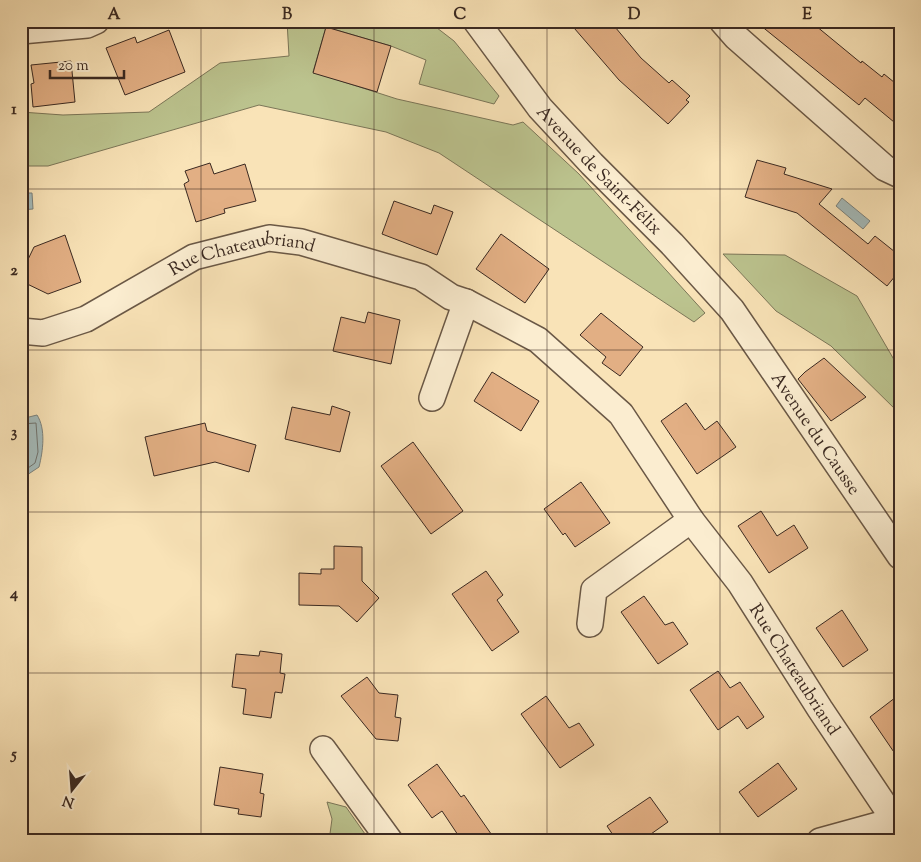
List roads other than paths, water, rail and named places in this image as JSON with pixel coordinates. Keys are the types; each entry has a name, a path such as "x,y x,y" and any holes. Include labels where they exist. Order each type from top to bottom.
{"street":[{"path":"21,31 86,25 96,21"},
{"name":"Avenue de Saint-Félix","path":"476,21 540,108 592,164 672,244 732,310"},
{"path":"722,21 736,37 885,168 900,175"},
{"name":"Rue Chateaubriand","path":"21,331 43,333 86,319 194,257 269,238 301,242 421,277 451,297 466,302 538,340 621,414 691,520 740,583 820,709 897,820"},
{"path":"432,398 466,302"},
{"name":"Avenue du Causse","path":"732,310 900,556"},
{"path":"590,624 594,590 691,520"},
{"path":"323,749 390,841"},
{"path":"820,841 897,820"}],"water":[{"path":"21,193 32,193 33,209 21,210"},
{"path":"842,198 870,221 863,229 836,206"},
{"path":"37,415 43,433 39,467 21,479 21,419"}]}
